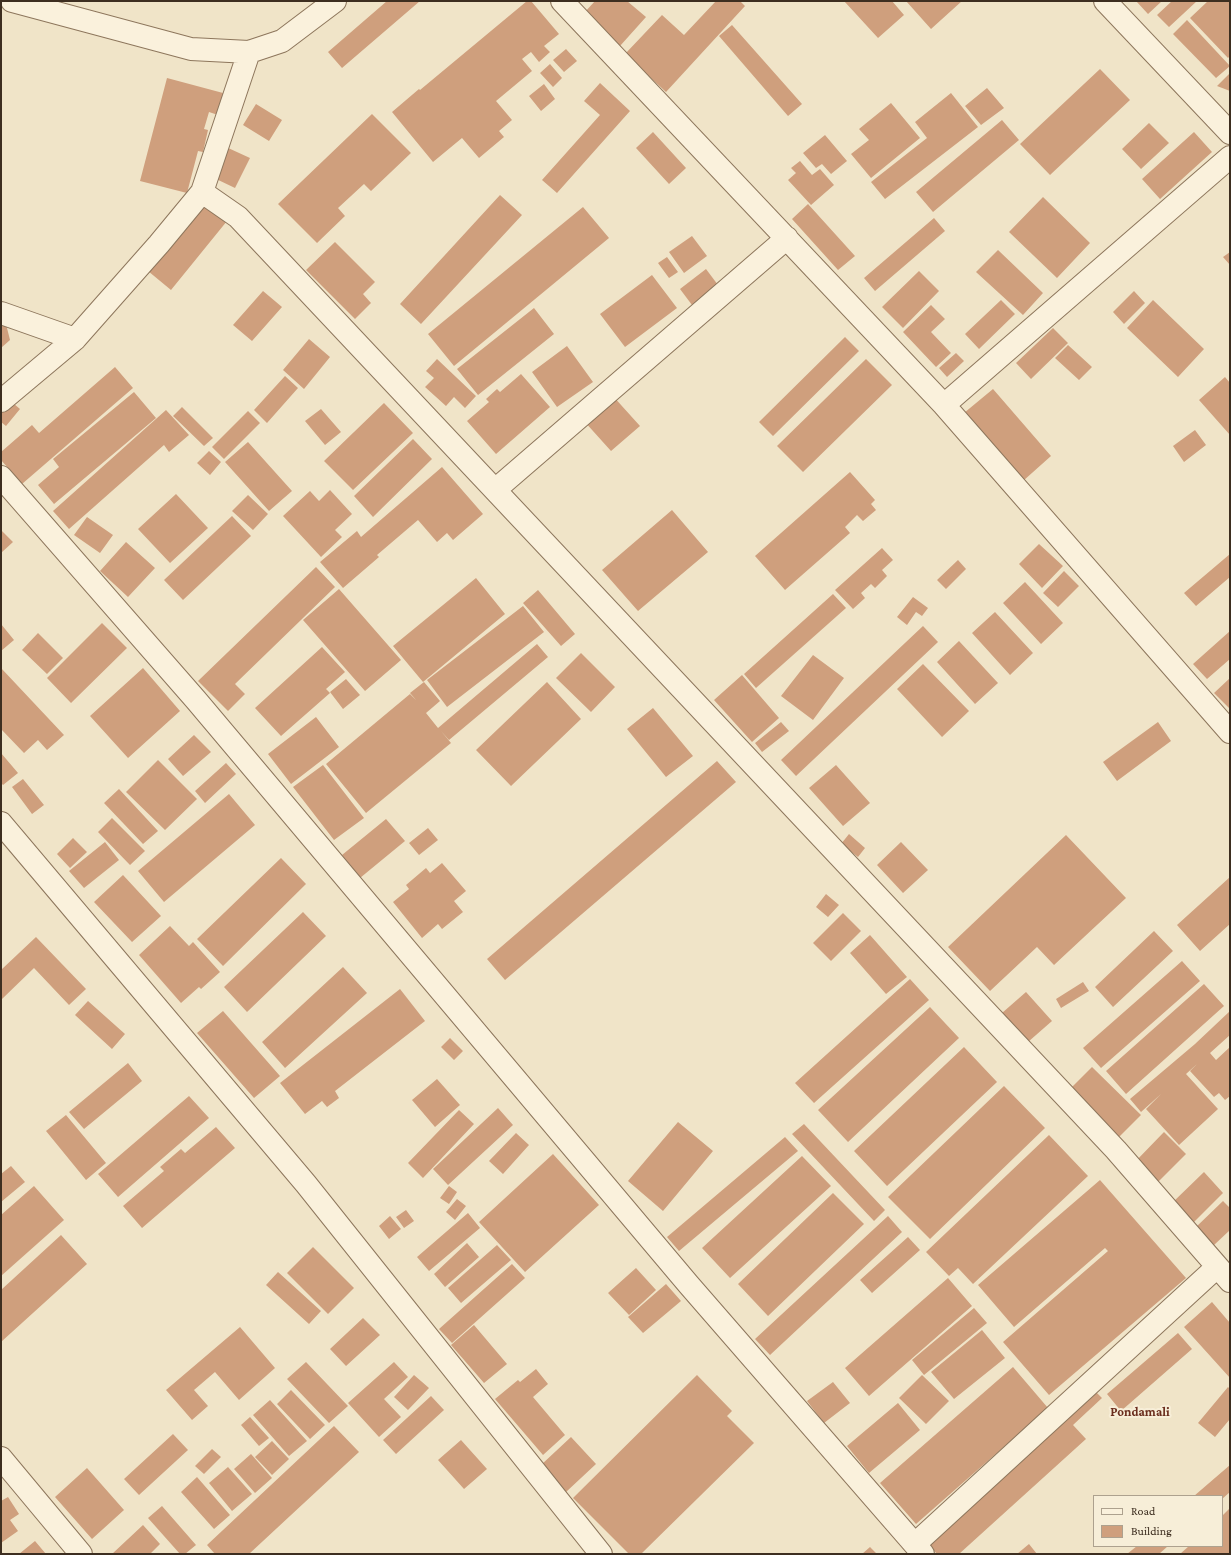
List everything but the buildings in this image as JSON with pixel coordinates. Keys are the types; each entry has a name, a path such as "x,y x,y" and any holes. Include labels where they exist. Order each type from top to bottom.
{"street":[{"path":"12,1 191,49 249,52 282,41 336,1"},
{"path":"562,1 944,405 1230,732"},
{"path":"1105,1 1230,133"},
{"path":"1,401 75,339 159,244 202,192 249,52"},
{"path":"944,405 1230,157"},
{"path":"1,477 196,700 689,1285 919,1549 1224,1274 1116,1150 238,217 202,192"},
{"path":"495,490 787,238"},
{"path":"1,313 75,339"},
{"path":"1,823 306,1184 601,1554"},
{"path":"1,1458 81,1554"}],"district":[{"name":"Pondamali","path":"1140,1412"}]}
